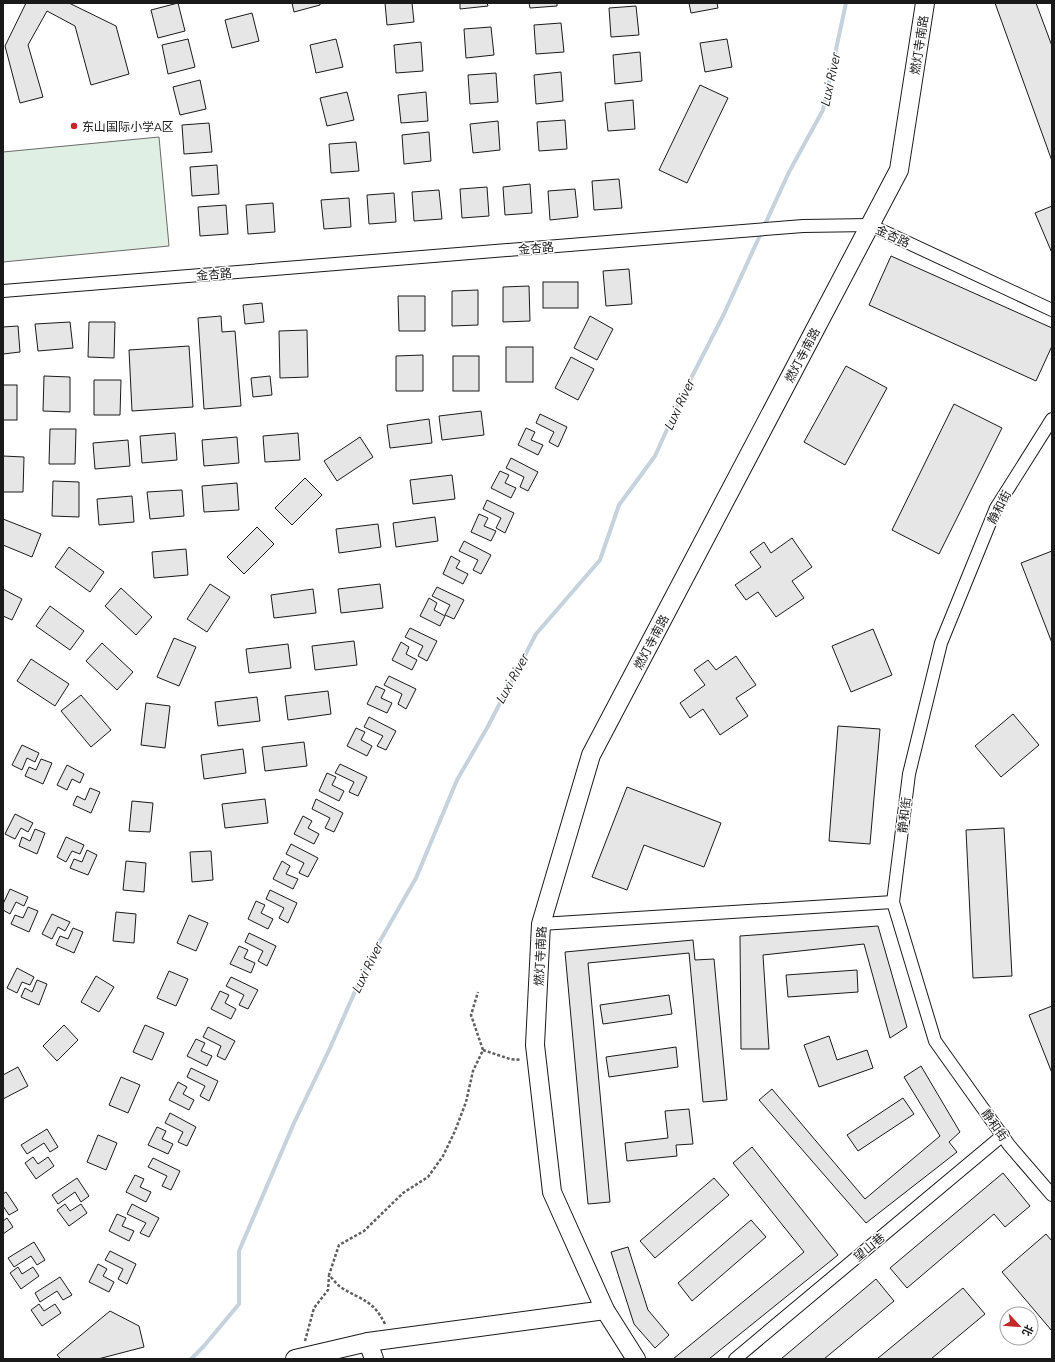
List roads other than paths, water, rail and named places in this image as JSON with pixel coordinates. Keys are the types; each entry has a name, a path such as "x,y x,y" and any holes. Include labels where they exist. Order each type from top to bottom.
{"street":[{"name":"燃灯寺南路","path":"636,1359 605,1310 552,1192 536,1045 541,924 591,755 899,170 925,3"},
{"name":"金杏路","path":"3,290 803,226 870,225 1052,310"},
{"name":"静和街","path":"1052,419 996,508 941,643 909,774 893,902 935,1041 1003,1135 1052,1195"},
{"path":"541,924 893,902"},
{"name":"望山巷","path":"735,1359 1003,1135"},
{"path":"299,1358 368,1342 605,1310"},
{"path":"368,1342 374,1359"}],"waterway":[{"name":"Luxi River","path":"191,1359 204,1346 239,1304 239,1251 294,1123 330,1048 368,962 416,878 457,780 487,728 536,634 600,560 619,505 655,456 683,394 723,316 789,172 823,110 846,3"}],"place":[{"name":"东山国际小学A区","path":"74,126"}]}
